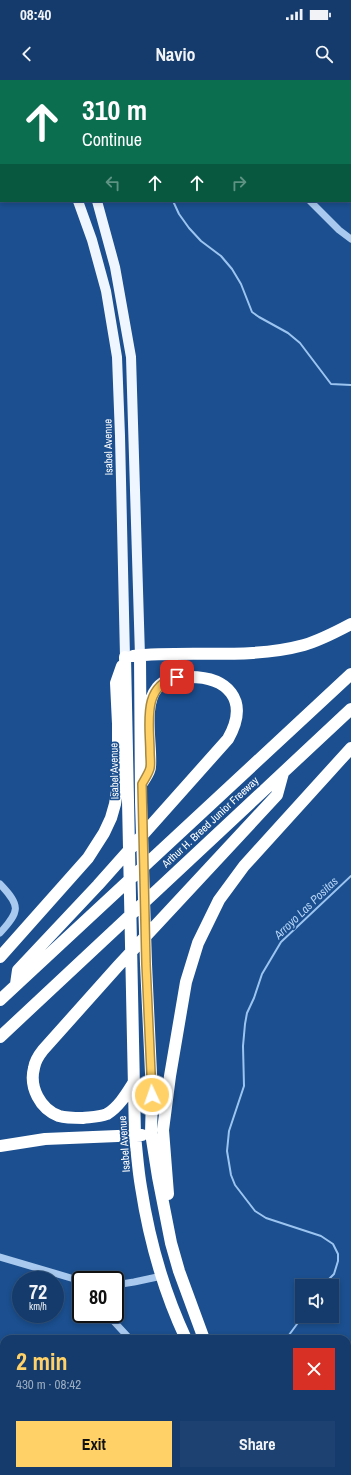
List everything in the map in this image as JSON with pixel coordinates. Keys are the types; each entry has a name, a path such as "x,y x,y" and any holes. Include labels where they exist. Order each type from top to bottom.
{"highway":[{"path":"0,957 88,858 111,818 118,784 116,683 124,657 249,652 286,648 321,639 351,624"},
{"path":"140,656 141,802 152,1095 151,1133 166,1221 179,1271 203,1335"},
{"name":"Isabel Avenue","path":"124,657 135,1136 141,1187 149,1228 173,1311 184,1335"},
{"name":"Arthur H. Breed Junior Freeway","path":"0,1000 351,674"},
{"path":"16,984 18,970 98,885 228,739 236,719 237,708 234,698 228,689 219,682 207,678 177,677 169,679 156,689 152,697 150,708 150,768 142,784"},
{"name":"Arthur H. Breed Junior Freeway","path":"0,1037 351,709"},
{"path":"166,1221 169,1213 163,1130 186,982 198,943 219,900 244,866 351,748"},
{"path":"134,1082 121,1101 106,1114 97,1117 76,1118 58,1115 46,1108 37,1097 32,1079 37,1058 43,1050 118,966 277,795 283,773"},
{"path":"0,1146 45,1139 135,1136 151,1133"}],"main road":[{"name":"Isabel Avenue","path":"78,202 92,240 106,291 117,357 124,657"},
{"path":"97,202 115,266 131,357 140,656"}],"street":[{"path":"311,202 339,230 351,239"},
{"path":"0,884 8,892 15,904 16,910 11,921 0,933"},
{"path":"0,1257 72,1278"},
{"path":"124,1283 162,1276"},
{"path":"115,1323 126,1335"}],"waterway":[{"path":"173,202 179,214 189,228 201,241 221,256 232,269 241,284 252,312 288,333 300,343 331,384 351,385"},
{"name":"Arroyo Las Positas","path":"329,1279 334,1274 338,1261 338,1254 333,1244 321,1236 266,1218 255,1211 235,1185 231,1175 227,1151 229,1131 244,1086 243,1046 247,1013 262,974 281,942 351,876"},
{"name":"Arroyo Las Positas","path":"289,1335 298,1323"}],"route":[{"path":"152,1095 146,964 141,802 142,784 150,768 150,708 152,697 156,689 161,684 169,679 177,677"}]}
